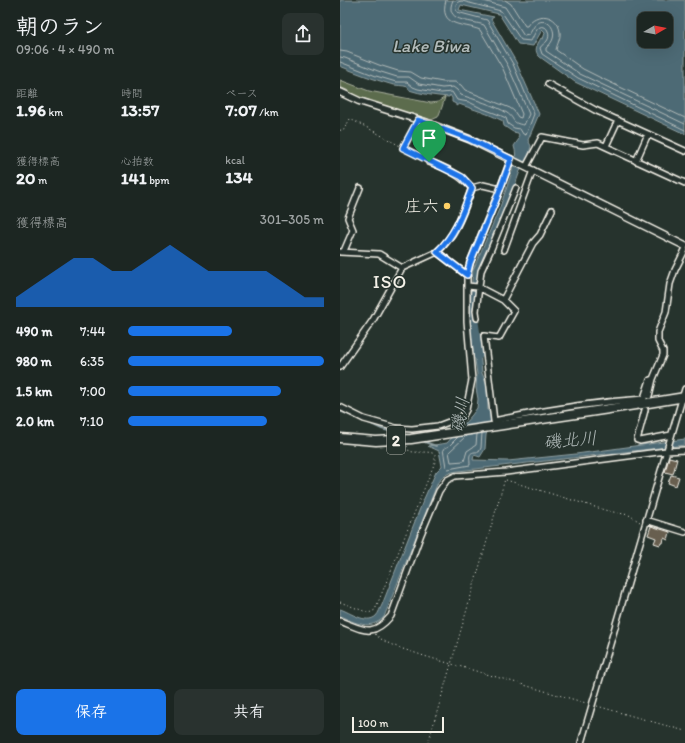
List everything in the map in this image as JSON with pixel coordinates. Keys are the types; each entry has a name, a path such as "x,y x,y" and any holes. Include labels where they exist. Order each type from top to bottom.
{"main road":[{"name":"2","path":"340,438 376,441 439,435 644,405 684,394"}],"street":[{"path":"548,84 595,110 685,151"},
{"path":"340,92 359,101 418,120 469,139 685,246"},
{"path":"606,146 618,120"},
{"path":"636,161 648,134"},
{"path":"524,166 542,137 583,145 598,143 685,183"},
{"path":"467,275 470,263 511,159"},
{"path":"429,162 442,166 462,177 472,188"},
{"path":"504,250 533,170"},
{"path":"472,188 482,185 500,189"},
{"path":"360,188 348,218 353,230 342,252 379,254 402,268"},
{"path":"340,367 373,320 402,268 437,252 447,243 459,222 472,188"},
{"path":"340,407 364,419 396,428 412,429 438,426 462,417 466,410 472,380 467,321 472,286 491,249 516,188"},
{"path":"503,300 552,210"},
{"path":"649,396 653,379 663,351 658,341 658,332 666,312 670,284 685,250"},
{"path":"437,252 467,275 472,286 478,318"},
{"path":"472,286 503,300 514,311 499,338 484,336 494,421 527,414 621,400 644,405"},
{"path":"653,379 650,380 637,440 640,441 671,436"},
{"path":"581,743 666,450 684,394"},
{"path":"438,426 439,435"},
{"path":"340,621 362,629 371,630 382,626 391,616 421,534 439,491 447,480 455,476 506,472 666,450 685,450"},
{"path":"645,522 685,532"}],"path":[{"path":"340,130 343,131 350,119 429,162"},
{"path":"403,148 418,120"},
{"path":"340,602 369,613 375,610 435,462 435,454 430,452 414,452 409,450 406,439"},
{"path":"428,743 505,480 608,511 629,515 645,522"},
{"path":"371,630 378,637 397,647 685,731"}],"green space":[{"path":"340,80 369,91 431,103 438,102 445,97 438,117 429,121 348,94 349,91 340,87"}],"water":[{"name":"Lake Biwa","path":"340,0 685,0 685,134 575,82 540,57 536,48 541,38 543,39 545,33 542,30 533,46 518,44 499,14 461,5 459,10 494,17 491,19 516,62 539,114 528,140 531,146 527,162 520,171 509,202 480,268 475,314 477,329 472,329 470,315 473,270 500,207 512,172 515,157 514,146 519,139 519,135 518,133 513,132 504,126 503,121 497,118 459,104 456,106 456,104 452,102 450,95 449,97 444,97 429,95 409,90 408,87 392,85 340,66"},
{"path":"474,340 479,340 482,373 487,386 488,411 490,411 491,420 486,435 485,449 480,457 474,455 473,460 508,461 576,454 685,439 685,445 458,471 447,474 438,482 384,617 373,624 368,625 357,623 340,616 340,609 363,619 372,618 379,612 423,501 436,472 442,466 439,451 428,446 447,443 477,408 477,374 473,346 475,346"}],"building":[{"path":"669,457 677,459 673,474 665,472"},
{"path":"671,475 679,477 676,486 668,483"},
{"path":"651,526 670,532 668,540 664,538 663,543 660,545 654,543 656,538 648,535"}],"waterway":[{"name":"磯川","path":"472,316 478,354"},
{"path":"340,411 357,418"},
{"path":"367,422 382,429 406,436"},
{"path":"422,441 436,446"}],"place":[{"name":"庄六","path":"447,206"}],"district":[{"name":"ISO","path":"390,281"}],"route":[{"path":"418,120 448,130 511,159 470,263 467,275 437,252 447,243 459,222 472,188 462,177 442,166 429,162 403,148 418,120"}],"water label":[{"name":"磯北川","path":"570,440"}]}
